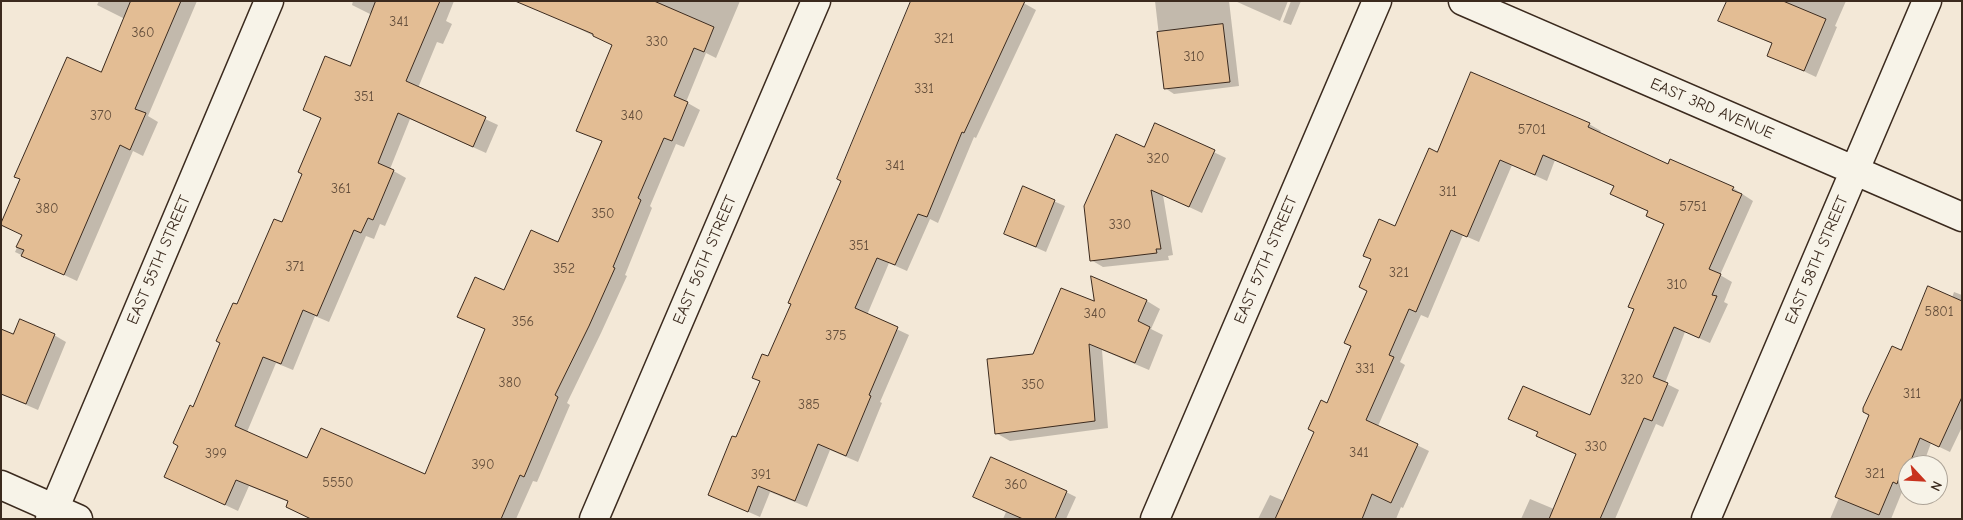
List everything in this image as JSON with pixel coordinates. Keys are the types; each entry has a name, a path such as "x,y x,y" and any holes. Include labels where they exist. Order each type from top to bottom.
{"street":[{"name":"EAST 55TH STREET","path":"61,515 269,1"},
{"name":"EAST 56TH STREET","path":"594,519 816,1"},
{"name":"EAST 57TH STREET","path":"1154,519 1377,1"},
{"name":"EAST 3RD AVENUE","path":"1463,1 1962,217"},
{"name":"EAST 58TH STREET","path":"1706,519 1928,1"},
{"path":"1,485 61,515"}],"building":[{"path":"131,1 181,1 135,109 146,113 130,150 120,145 64,275 21,256 24,250 16,247 22,235 1,225 1,223 20,179 14,177 67,57 101,72"},
{"path":"376,1 440,1 406,81 486,117 473,147 398,113 378,163 394,170 373,220 368,218 361,233 354,230 317,316 303,310 281,364 263,357 235,426 307,458 321,428 425,474 485,329 457,317 475,277 504,290 531,230 558,242 602,141 576,131 612,45 593,36 593,34 515,1 654,1 714,27 704,52 694,48 674,96 688,102 672,141 664,138 638,198 641,200 613,267 615,268 555,395 558,397 524,477 520,475 501,519 311,519 286,507 288,501 236,480 225,505 164,477 178,446 173,443 190,405 193,407 220,343 216,341 233,303 237,304 274,219 282,222 302,174 298,172 321,118 303,110 325,56 350,66"},
{"path":"911,1 1025,1 964,133 962,132 927,217 918,214 895,265 877,258 855,308 898,327 846,456 818,444 795,501 758,486 748,512 708,495 732,436 736,437 760,381 752,378 762,354 768,356 791,304 788,303 841,181 837,179"},
{"path":"1727,1 1783,1 1826,19 1804,71 1767,56 1772,43 1718,21"},
{"path":"1223,24 1230,82 1164,89 1157,32"},
{"path":"1471,72 1590,123 1588,127 1668,164 1670,159 1734,187 1732,190 1742,194 1709,269 1721,274 1712,295 1717,296 1699,338 1674,327 1653,377 1668,383 1652,421 1644,418 1600,519 1549,519 1576,454 1536,436 1538,432 1508,419 1523,386 1590,415 1634,309 1628,307 1664,224 1646,216 1648,211 1610,194 1614,186 1543,155 1535,175 1500,160 1467,237 1451,230 1416,312 1409,309 1389,355 1394,357 1366,420 1418,444 1391,503 1372,494 1362,519 1275,519 1314,432 1308,429 1321,400 1327,403 1351,346 1344,343 1367,291 1359,287 1371,259 1363,256 1379,219 1395,226 1429,148 1437,152"},
{"path":"1155,123 1215,150 1189,207 1151,190 1161,249 1156,249 1157,253 1090,261 1084,206 1116,134 1144,147"},
{"path":"1023,186 1055,200 1036,247 1004,234"},
{"path":"1091,276 1147,300 1138,321 1150,327 1135,363 1089,344 1095,421 995,434 987,359 1033,354 1061,288 1094,301"},
{"path":"1928,286 1962,301 1962,397 1939,447 1920,438 1913,455 1898,455 1898,481 1897,484 1893,482 1879,515 1835,497 1869,415 1863,412 1863,408 1892,346 1901,350"},
{"path":"20,319 55,334 26,404 1,394 1,329 13,334"},
{"path":"991,457 1067,491 1055,519 1023,519 973,497"}]}
